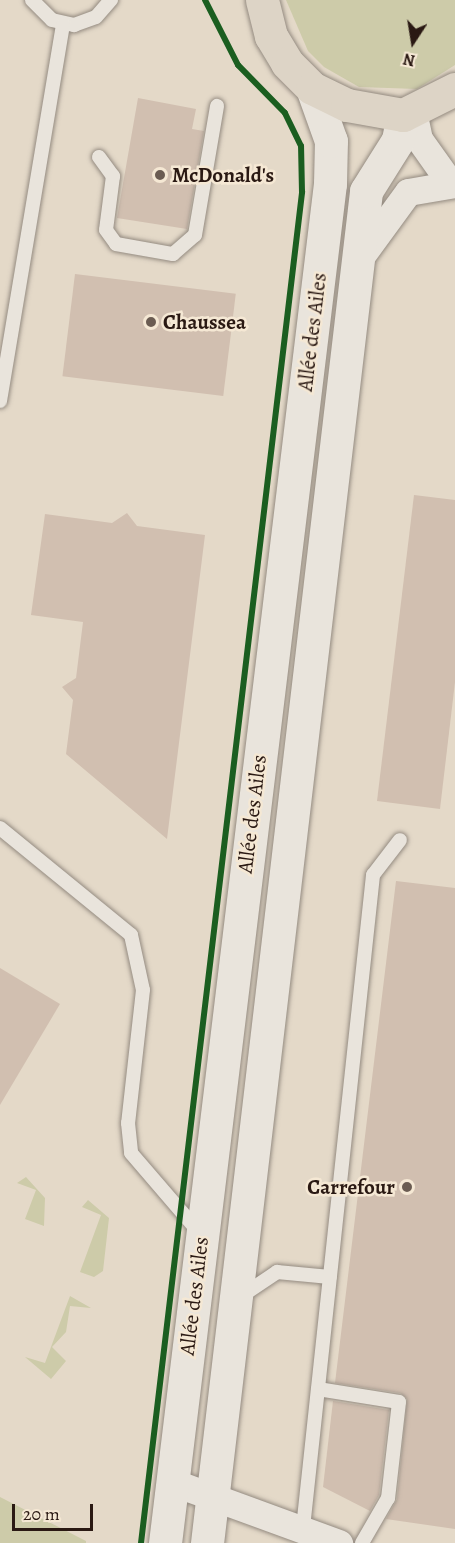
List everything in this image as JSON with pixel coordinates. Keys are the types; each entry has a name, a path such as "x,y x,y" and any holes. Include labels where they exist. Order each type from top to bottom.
{"main road":[{"path":"258,4 271,36 312,88 348,105 408,113 455,89"},
{"name":"Allée des Ailes","path":"165,1543 330,184 331,141 312,88"},
{"name":"Allée des Ailes","path":"207,1543 362,255 366,191 398,140 408,113"}],"street":[{"path":"362,255 408,192 453,184 419,139 408,113"},
{"path":"172,1482 339,1543"}],"lane":[{"path":"32,0 42,14 63,24 86,22 111,0"},
{"path":"0,401 63,24"},
{"path":"99,157 113,176 106,230 116,244 173,254 195,235 218,105"},
{"path":"0,828 131,935 143,990 128,1123 131,1153 201,1234"},
{"path":"303,1528 373,875 400,840"},
{"path":"236,1300 277,1272 330,1277"},
{"path":"318,1389 399,1402 388,1498 362,1543"}],"shaded area":[{"path":"286,0 455,0 455,65 417,89 359,87 324,67 308,51"},
{"path":"26,1177 45,1198 44,1226 25,1219 36,1190 17,1183"},
{"path":"88,1200 109,1218 103,1271 94,1277 80,1272 101,1215 82,1207"},
{"path":"70,1296 91,1308 70,1306 66,1332 52,1347 66,1361 51,1379 25,1357 45,1363"},
{"path":"0,1497 86,1541 86,1543 0,1543"}],"building":[{"name":"McDonald's","path":"138,98 196,109 192,129 204,131 187,229 117,218"},
{"name":"Chaussea","path":"75,274 236,294 223,396 62,376"},
{"path":"414,495 455,500 455,682 440,809 377,801"},
{"path":"127,513 137,526 205,535 167,839 66,754 73,700 62,687 76,678 83,622 31,615 45,514 112,523"},
{"name":"Carrefour","path":"396,881 455,888 455,1529 386,1519 397,1499 407,1399 400,1393 335,1383"},
{"path":"0,968 60,1004 0,1105"},
{"path":"333,1401 389,1410 379,1495 370,1511 323,1487"}],"cycle path":[{"path":"141,1543 302,192 301,146 285,113 238,65 205,0"}],"place":[{"name":"McDonald's","path":"160,175"},
{"name":"Chaussea","path":"151,322"},
{"name":"Carrefour","path":"407,1187"}]}
